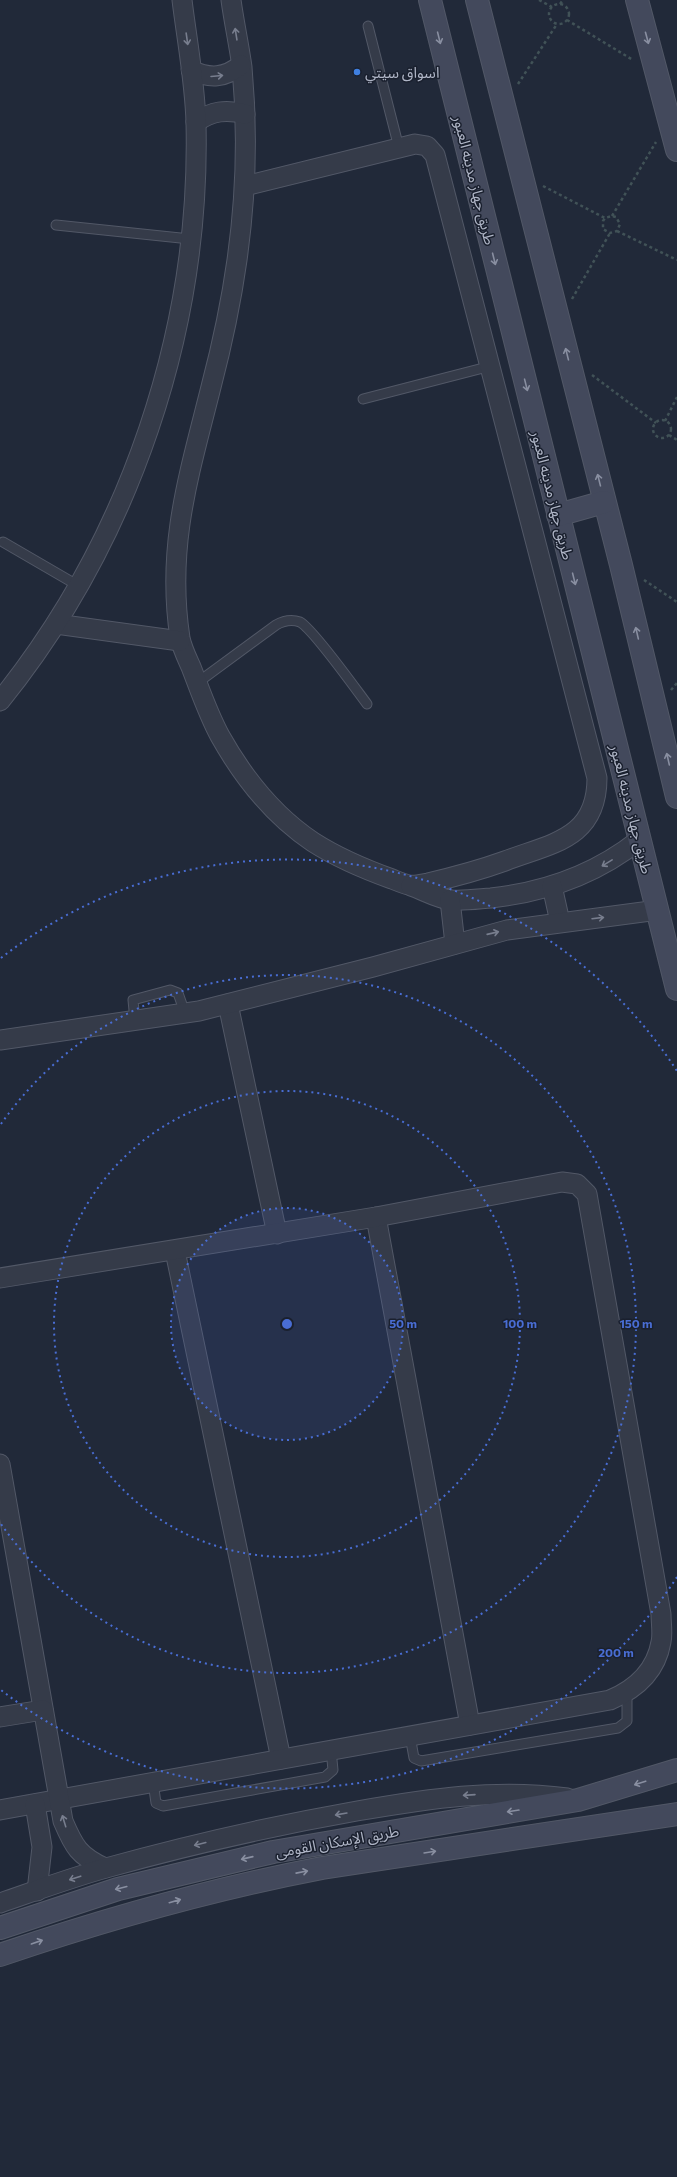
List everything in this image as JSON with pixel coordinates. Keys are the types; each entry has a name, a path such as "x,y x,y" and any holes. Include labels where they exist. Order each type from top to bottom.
{"main road":[{"name":"طريق جهاز مدينه العبور","path":"430,0 677,989"},
{"path":"477,0 620,565 669,732 677,797"},
{"path":"637,0 677,150"},
{"path":"558,515 604,502"},
{"name":"طريق الإسكان القومى","path":"0,1928 118,1889 273,1852 578,1800 677,1770"},
{"name":"طريق الإسكان القومى","path":"0,1955 121,1916 184,1898 276,1877 322,1868 677,1814"}],"street":[{"path":"0,701 56,624 95,553 120,503 141,451 158,398 176,330 190,239 195,178 196,122 182,0"},
{"path":"231,0 241,65 245,114 245,186 237,261 223,339 184,491 176,545 175,571 180,641 212,720 231,755 254,787 281,816 303,835 327,851 353,864 450,900 501,897 571,881 601,866 639,840"},
{"path":"191,70 212,76 223,75 233,71 241,65"},
{"path":"196,122 207,115 219,111 232,111 245,114"},
{"path":"245,186 399,148 421,144 432,150 435,155 593,757 597,778 597,796 591,814 579,830 563,839 474,872 411,886"},
{"path":"56,624 180,641"},
{"path":"552,886 560,922"},
{"path":"450,900 455,944"},
{"path":"0,1040 186,1013 228,1004 373,967 507,930 658,910"},
{"path":"228,1004 277,1234"},
{"path":"0,1278 277,1234 562,1182 577,1184 587,1194 661,1614 662,1642 652,1667 641,1682 627,1693 610,1700 59,1798 0,1810"},
{"path":"376,1217 470,1725"},
{"path":"175,1251 281,1759"},
{"path":"0,1464 42,1710 63,1821 72,1842 87,1860 105,1868"},
{"path":"0,1717 42,1710"},
{"path":"0,1903 105,1868 263,1829 460,1796 504,1794 548,1796 578,1800"},
{"path":"35,1804 42,1847 37,1891"}],"lane":[{"path":"368,26 399,148"},
{"path":"56,225 190,239"},
{"path":"363,398 490,366"},
{"path":"3,542 77,585"},
{"path":"197,683 276,625 291,620 299,622 308,629 367,704"},
{"path":"135,1021 133,1000 170,990 178,993 186,1013"},
{"path":"410,1736 414,1758 421,1761 618,1728 627,1721 627,1693"},
{"path":"153,1782 156,1803 163,1806 317,1779 329,1776 333,1770 331,1750"}],"path":[{"path":"539,0 552,7 560,4 563,0"},
{"path":"560,4 567,9 567,20"},
{"path":"552,7 549,15 553,23 557,24"},
{"path":"504,105 557,24 567,20"},
{"path":"567,20 657,74"},
{"path":"521,175 605,218 612,216 669,120"},
{"path":"612,216 616,217 620,224 617,231"},
{"path":"605,218 603,221 603,229 610,233"},
{"path":"559,323 610,233 617,231 677,260"},
{"path":"568,357 656,423 665,421"},
{"path":"665,421 677,397"},
{"path":"665,421 671,428 669,435"},
{"path":"656,423 653,429 656,436 662,438 669,435"},
{"path":"669,435 677,440"},
{"path":"620,565 677,602"}],"place":[{"name":"اسواق سيتي","path":"357,72"}]}
